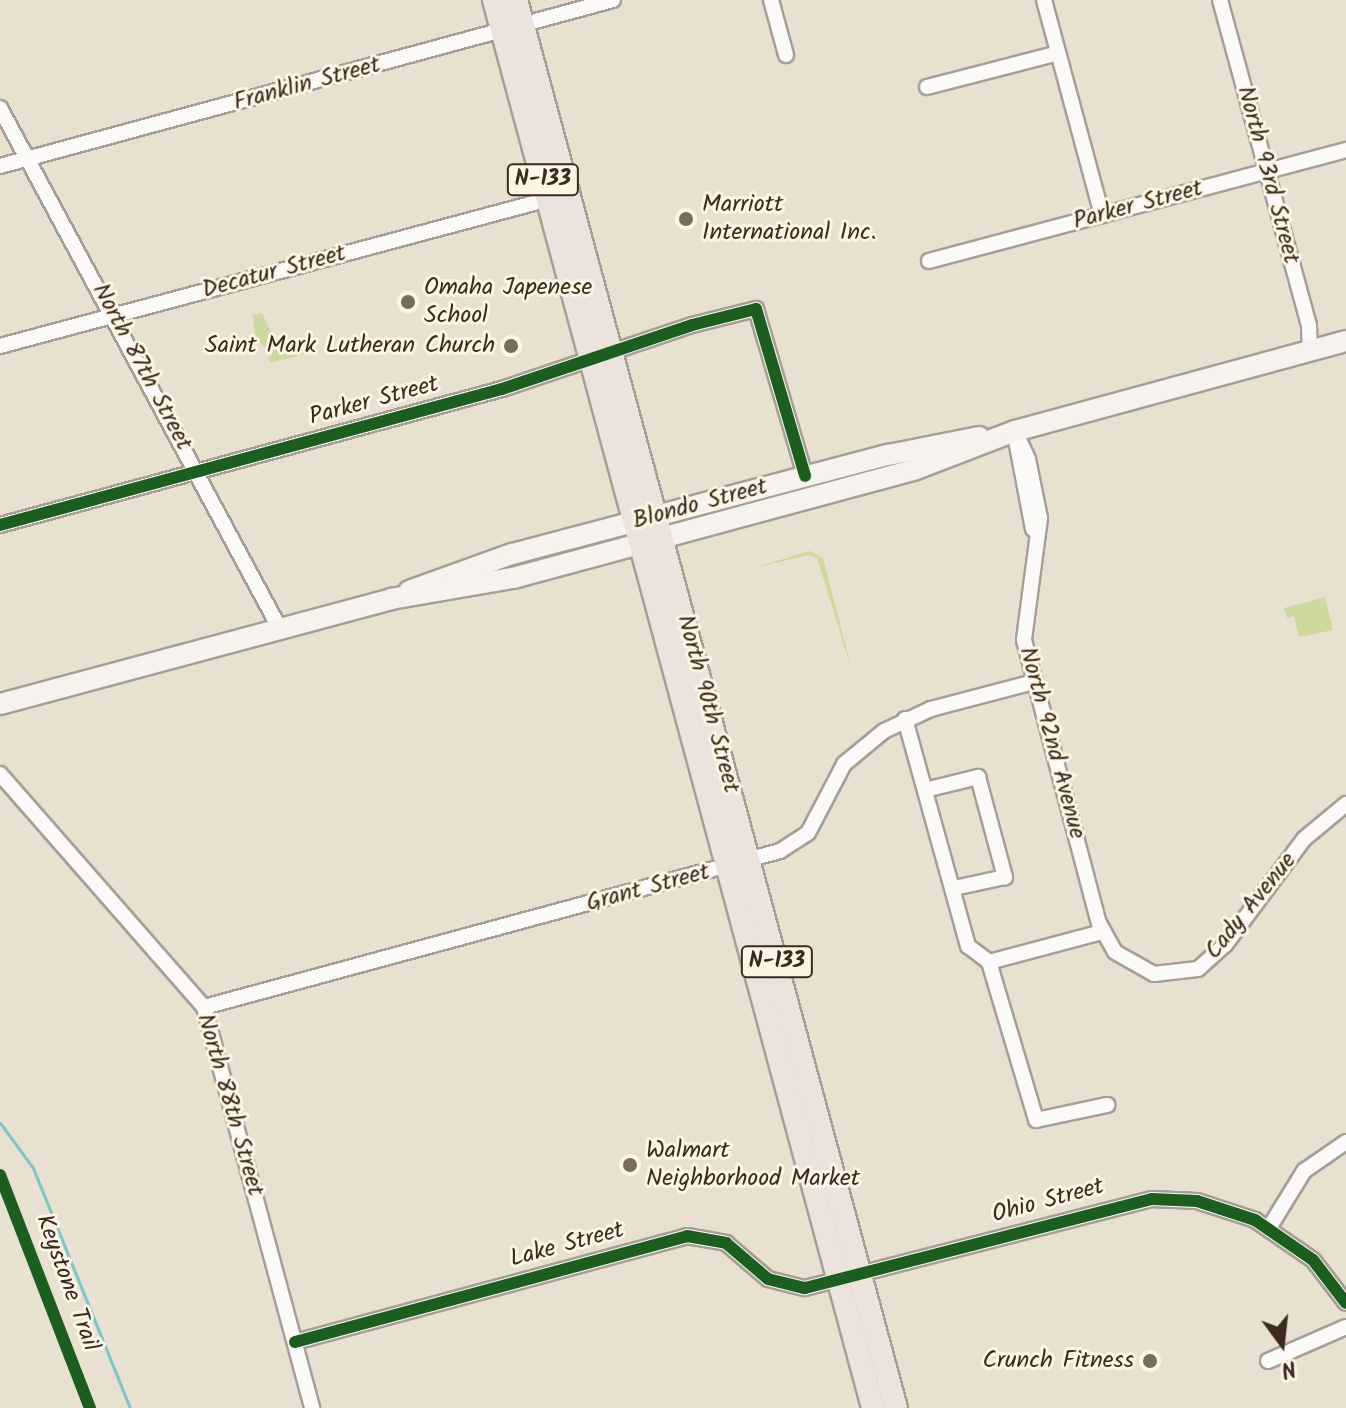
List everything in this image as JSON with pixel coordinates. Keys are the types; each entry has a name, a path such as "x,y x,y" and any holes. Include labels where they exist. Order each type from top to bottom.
{"main road":[{"name":"North 90th Street","path":"494,0 513,28 850,1277 896,1408"},
{"name":"North 90th Street","path":"516,0 513,28 549,199 602,356"},
{"name":"Blondo Street","path":"650,528 805,476 1015,431 1346,341"},
{"name":"Blondo Street","path":"0,704 391,599 466,568 916,469 1015,431"},
{"name":"North 90th Street","path":"850,1277 873,1408"}],"street":[{"name":"Franklin Street","path":"0,166 613,0"},
{"path":"771,0 786,55"},
{"path":"1044,0 1102,215"},
{"name":"North 93rd Street","path":"1220,0 1309,325 1310,351"},
{"path":"927,87 1058,53"},
{"name":"North 87th Street","path":"0,108 198,471 280,629"},
{"name":"Parker Street","path":"929,261 1346,150"},
{"name":"Decatur Street","path":"0,346 549,199"},
{"name":"Parker Street","path":"0,525 602,356 756,309 805,476"},
{"name":"North 92nd Avenue","path":"1015,431 1017,466 1036,543 1023,627 1034,682 1104,936"},
{"name":"Grant Street","path":"204,1007 739,864 803,837 847,759 905,719 1034,682"},
{"path":"905,719 968,946 989,962 1036,1120 1107,1105"},
{"name":"North 88th Street","path":"0,774 204,1007 312,1408"},
{"path":"925,790 978,777 1005,877 954,888"},
{"name":"Cady Avenue","path":"1104,936 1122,959 1144,971 1176,975 1198,969 1225,945 1304,839 1346,804"},
{"path":"989,962 1104,936"},
{"path":"1346,1142 1304,1171 1269,1228 1313,1260 1346,1303"},
{"name":"Ohio Street","path":"850,1277 1144,1200 1213,1205 1269,1228"},
{"name":"Lake Street","path":"295,1342 687,1236 726,1243 765,1277 783,1286 805,1288 850,1277"},
{"path":"1268,1361 1346,1327"}],"green space":[{"path":"262,313 275,340 298,337 305,354 270,363 266,348 255,339 253,315"},
{"path":"810,551 823,558 853,674 817,558 809,555 753,568"},
{"path":"1325,597 1333,630 1299,637 1294,616 1287,618 1284,608"}],"waterway":[{"path":"0,1123 33,1168 130,1408"}],"cycle path":[{"path":"0,525 502,389 692,325 756,309 805,476"},
{"name":"Keystone Trail","path":"0,1175 90,1408"},
{"path":"295,1342 687,1236 726,1243 768,1279 805,1288 1152,1199 1197,1201 1255,1220 1313,1260 1346,1303"}],"place":[{"name":"Marriott International Inc.","path":"686,219"},
{"name":"Omaha Japenese School","path":"408,302"},
{"name":"Saint Mark Lutheran Church","path":"511,346"},
{"name":"Walmart Neighborhood Market","path":"630,1165"},
{"name":"Crunch Fitness","path":"1150,1361"}]}
